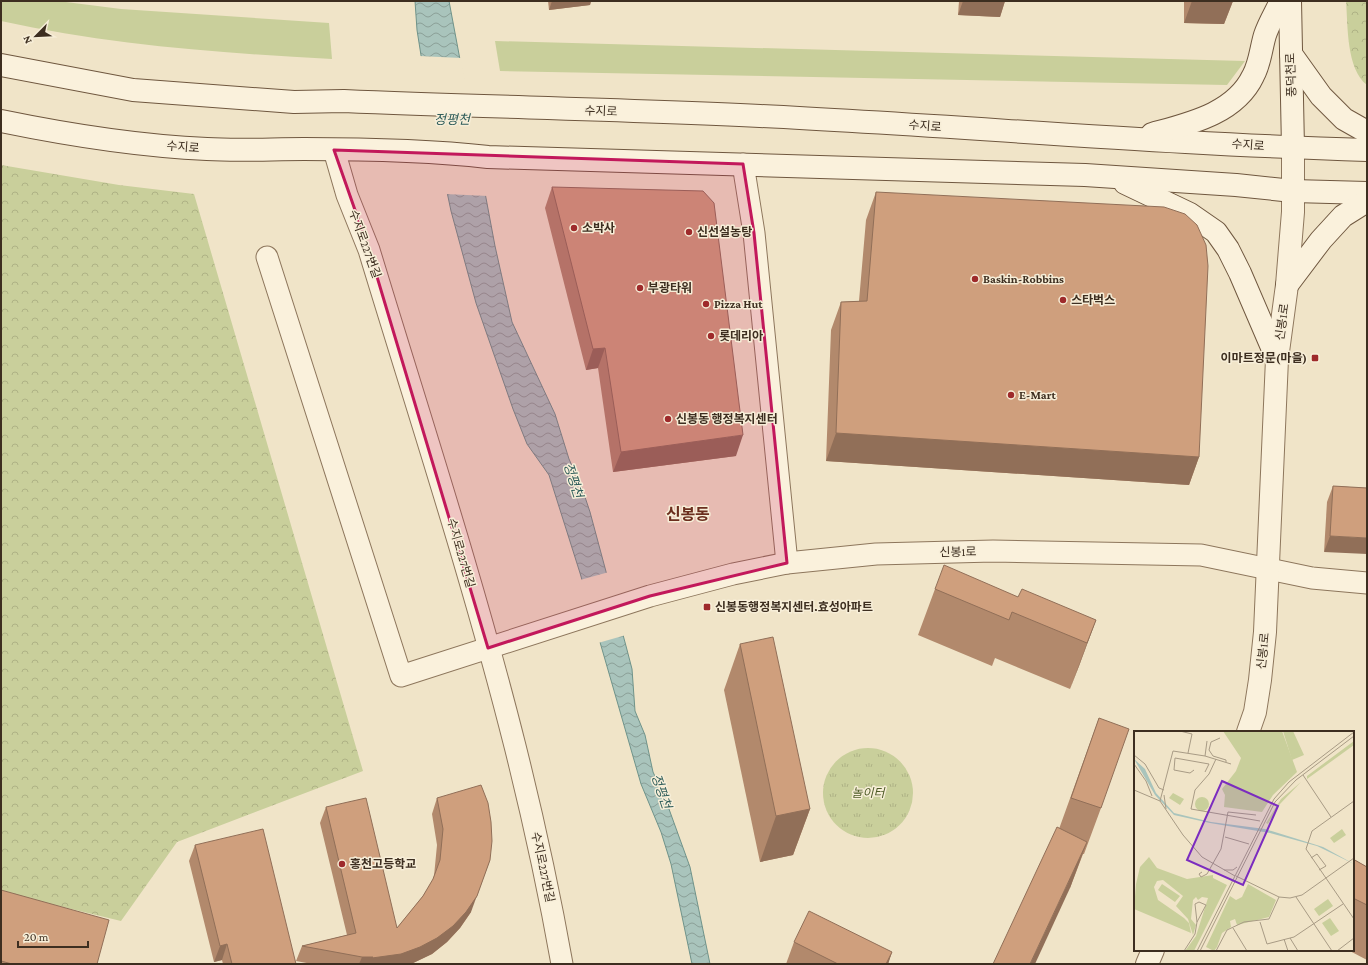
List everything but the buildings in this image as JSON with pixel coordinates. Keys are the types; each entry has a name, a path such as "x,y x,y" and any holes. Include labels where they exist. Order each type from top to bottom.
{"main road":[{"path":"1136,139 1189,124 1213,114 1235,100 1253,76 1266,32 1281,1"},
{"name":"풍덕천로","path":"1290,1 1293,148"},
{"path":"1291,54 1320,96 1344,119 1367,132"},
{"name":"수지로","path":"1,65 133,90 294,102 344,101 760,116 1293,148 1367,150"},
{"name":"수지로","path":"1,121 134,144 208,149 439,152 488,157 743,164"},
{"name":"신봉1로","path":"1248,731 1255,712 1260,680 1269,568 1277,359 1287,285 1293,212 1293,148"},
{"path":"743,164 1077,175 1236,185 1293,191 1367,193"},
{"path":"1115,178 1190,214 1216,232 1228,249 1240,273 1277,359"},
{"path":"1287,285 1321,240 1343,216 1367,201"},
{"path":"1147,964 1153,951"}],"street":[{"name":"수지로227번길","path":"334,150 347,195 369,250 488,648 525,789 550,896 562,964"},
{"path":"743,164 754,233 787,563"},
{"path":"267,257 401,676 488,648"},
{"name":"신봉1로","path":"488,648 650,596 732,574 787,563 876,554 992,551 1201,555 1312,578 1367,583"}],"highlighted area":[{"path":"334,150 743,164 754,233 787,563 650,596 488,648 369,250"}],"green space":[{"path":"1,1 58,1 121,9 329,23 332,59 165,47 42,29 1,21"},
{"path":"1346,1 1367,1 1367,85 1360,78 1355,68 1349,46"},
{"path":"495,41 1245,61 1227,85 500,71"},
{"path":"1,165 119,185 194,194 363,771 177,842 121,921 1,892"},
{"name":"놀이터","path":"868,748 885,751 900,761 910,776 913,793 910,810 900,825 885,835 868,838 851,835 836,825 826,810 823,793 826,776 836,761 851,751"}],"water":[{"name":"정평천","path":"415,1 449,1 495,246 512,322 555,414 569,459 582,488 590,512 632,669 635,711 645,735 653,772 665,798 690,867 710,964 692,964 671,864 661,832 641,784 580,573 549,475 527,444 513,409 476,303 451,211 429,106 417,30"}],"pier":[{"path":"419,56 461,58 488,196 445,194 427,106"},
{"path":"609,572 626,635 598,643 580,580"}],"place":[{"name":"소박사","path":"574,228"},
{"name":"신선설농탕","path":"689,232"},
{"name":"Baskin-Robbins","path":"975,279"},
{"name":"부광타워","path":"640,288"},
{"name":"스타벅스","path":"1063,300"},
{"name":"Pizza Hut","path":"706,304"},
{"name":"롯데리아","path":"711,336"},
{"name":"이마트정문(마을)","path":"1315,358"},
{"name":"E-Mart","path":"1011,395"},
{"name":"신봉동 행정복지센터","path":"668,419"},
{"name":"신봉동행정복지센터.효성아파트","path":"707,607"},
{"name":"홍천고등학교","path":"342,864"}],"district":[{"name":"신봉동","path":"688,514"}]}
